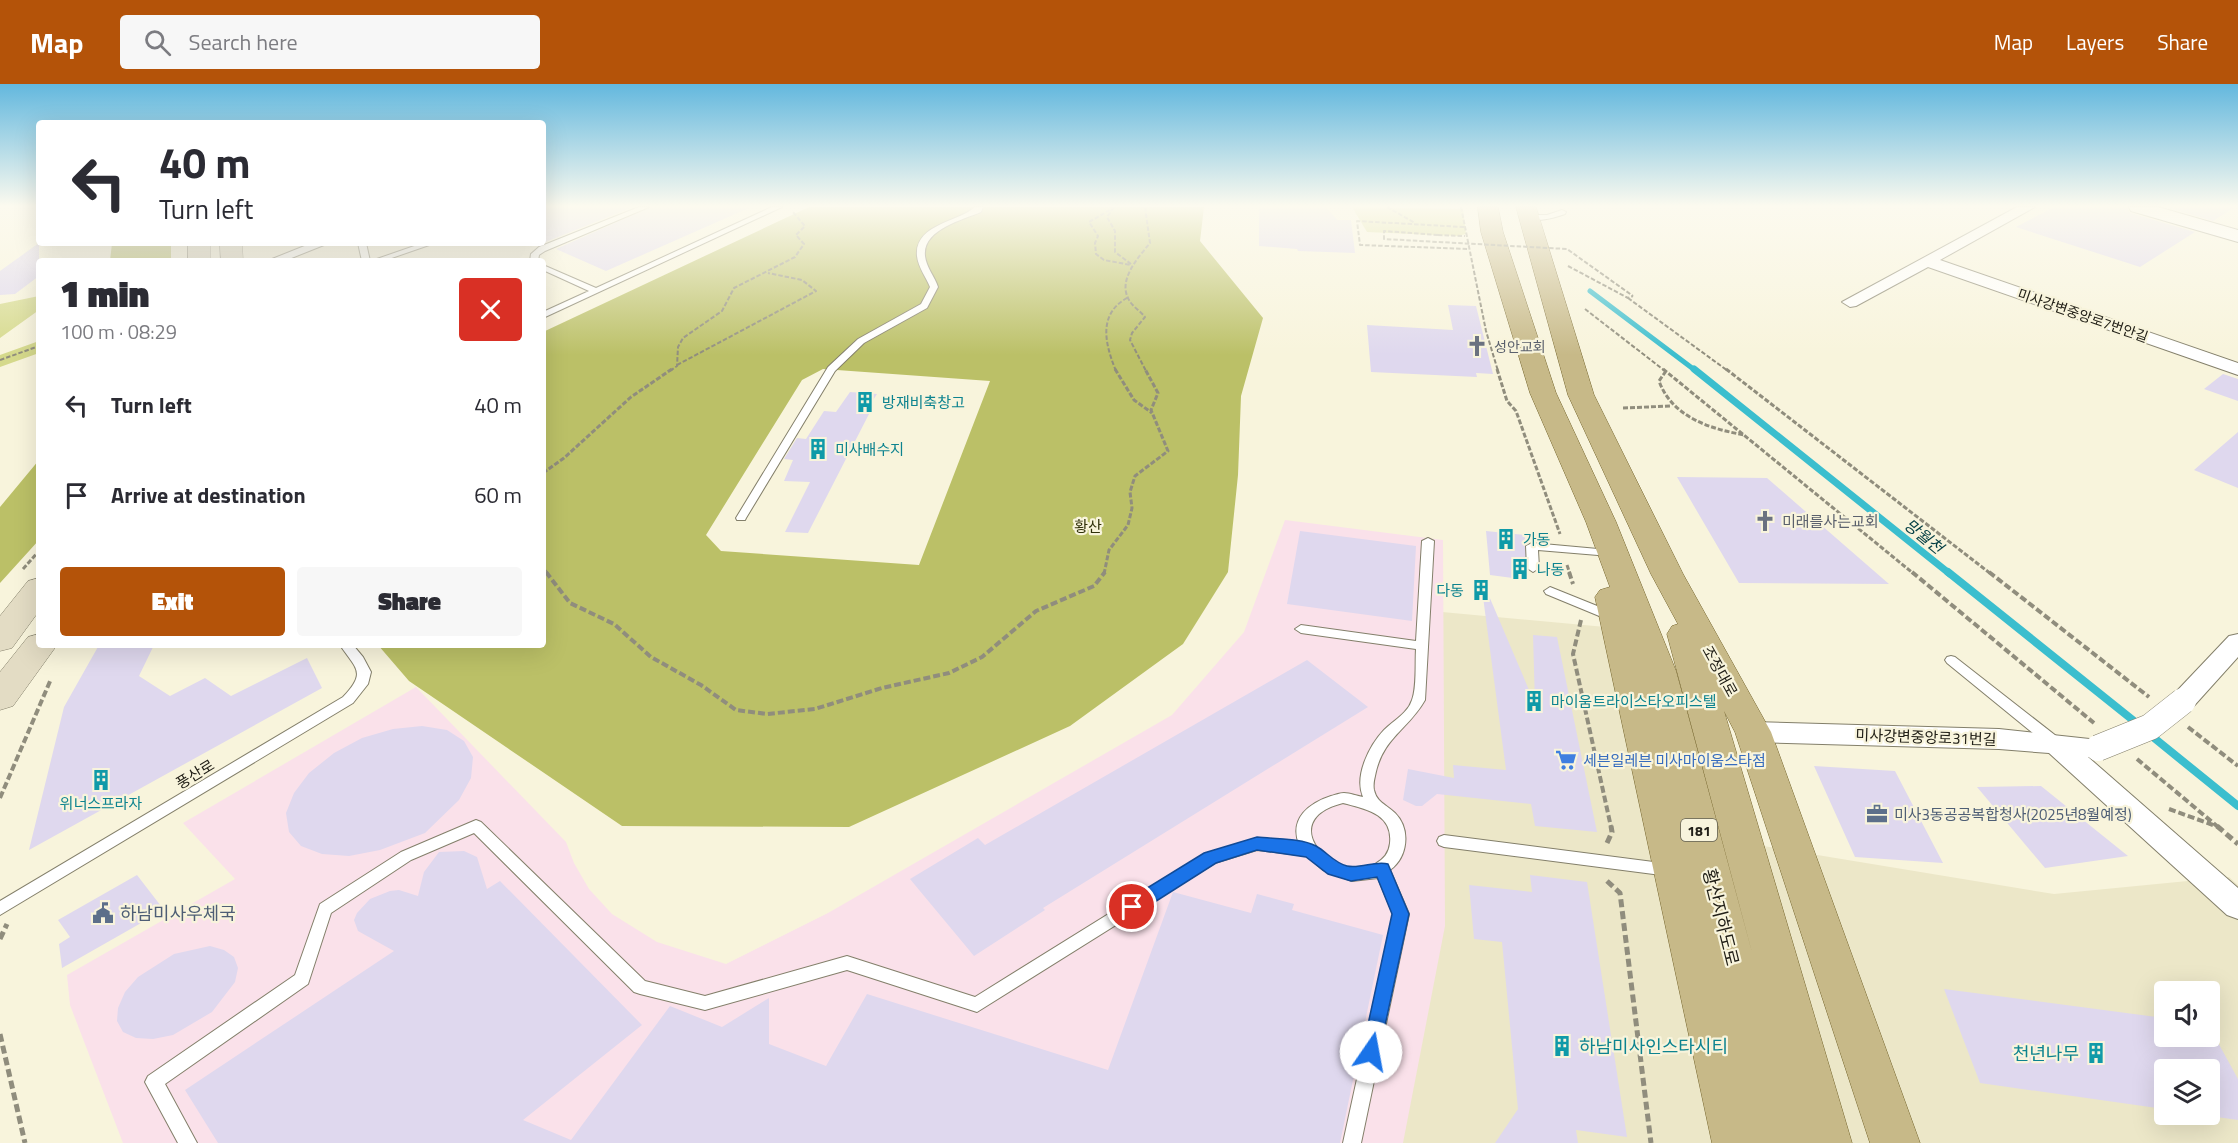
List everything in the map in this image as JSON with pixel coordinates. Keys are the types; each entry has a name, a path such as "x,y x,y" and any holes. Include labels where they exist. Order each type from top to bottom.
{"main road":[{"name":"181","path":"1500,256 1587,541"},
{"name":"조정대로","path":"1549,256 1581,395 1667,574 1753,732 1895,1143"},
{"path":"1587,541 1617,618 1737,1143"},
{"name":"황산지하도로","path":"1587,541 1659,671 1778,1143"},
{"name":"181","path":"1667,574 1827,1143"},
{"path":"0,640 36,592"},
{"path":"0,697 48,657"}],"street":[{"path":"1851,302 1939,256"},
{"name":"미사강변중앙로7번안길","path":"1929,262 2238,369"},
{"path":"2100,739 2150,728 2182,712 2238,642"},
{"name":"미사강변중앙로31번길","path":"1753,732 1999,739 2058,746 2100,739"},
{"path":"2058,746 2238,906"}],"lane":[{"path":"546,314 671,256"},
{"path":"741,518 831,369 861,340 912,313 929,298 934,287 921,256"},
{"path":"546,268 596,291"},
{"path":"1373,805 1366,788 1371,762 1387,735 1412,712 1419,700 1428,541"},
{"path":"1533,568 1532,546 1587,541"},
{"path":"1550,591 1617,618"},
{"path":"1301,629 1422,646"},
{"name":"풍산로","path":"0,909 348,700 361,687 366,677 365,667 349,648"},
{"path":"1951,660 2058,746"},
{"path":"1343,798 1373,805 1386,813 1395,824 1400,837 1399,849 1393,861 1382,869 1367,873 1351,874 1334,870 1310,851 1305,839 1304,826 1308,816 1317,807 1343,798"},
{"path":"188,1143 154,1082 302,979 325,909 406,856 476,826 640,987 705,1003 847,963 977,1005 1210,858 1257,844 1310,851"},
{"path":"1444,841 1676,871"},
{"path":"1352,1143 1401,914 1382,869"}],"path":[{"path":"677,366 678,347 683,338 722,311 737,286 767,273 795,256"},
{"path":"1099,256 1104,260 1131,265"},
{"path":"1119,256 1131,265"},
{"path":"546,572 576,608 614,624 651,657 700,685 736,710 767,714 815,709 882,688 949,673 968,665 1001,643 1036,611 1094,586 1101,579 1106,571 1109,550 1131,517 1130,492 1135,476 1168,451 1166,441 1152,413 1151,407 1158,393 1130,340 1145,314 1131,302 1126,282 1131,265 1138,256"},
{"path":"1470,256 1486,331 1508,401 1516,411 1557,521 1587,541 1578,602 1582,622 1573,654 1612,832 1608,840"},
{"path":"1577,256 1633,296 1628,298"},
{"path":"1568,266 1628,298 1747,384 2153,700"},
{"path":"546,471 564,459 631,397 677,366 816,291 814,286 806,281 767,273"},
{"path":"1129,297 1116,306 1104,330 1105,337 1129,394 1141,408 1152,413"},
{"path":"1585,309 1746,435 2100,739"},
{"path":"0,360 36,347"},
{"path":"1666,371 1659,381 1661,391 1672,406 1728,433 1746,435"},
{"path":"1623,408 1672,406"},
{"path":"0,798 40,698 48,657"},
{"path":"2182,712 2238,766"},
{"path":"2129,752 2238,844"},
{"path":"2164,808 2217,826"},
{"path":"1608,882 1620,893 1652,1143"},
{"path":"0,939 8,927"},
{"path":"0,1034 25,1143"}],"shaded area":[{"path":"1285,520 1443,540 1445,926 1403,1143 123,1143 70,1005 67,975 235,879 183,823 416,687 566,842 574,863 589,889 612,914 657,942 726,964 828,913 1172,715 1244,632"},
{"path":"1442,612 1649,631 1714,838 2054,894 2229,877 2238,885 2238,1143 1380,1143"}],"green space":[{"path":"111,256 171,256 171,258"},
{"name":"황산","path":"704,256 1213,256 1263,318 1241,396 1238,475 1228,572 1183,644 1070,726 849,827 622,826 409,681 381,648 546,648 546,331","holes":["823,369 990,381 919,565 721,551 706,535 802,380"]},
{"path":"36,297 36,312 0,338 0,304"},
{"path":"36,342 36,354 0,367 0,355"},
{"path":"36,464 36,543 0,583 0,507"}],"building":[{"path":"20,256 39,256 36,258 36,278 15,294 0,295 0,271"},
{"path":"573,256 639,256 606,271"},
{"path":"2107,256 2157,256 2140,267"},
{"path":"1448,305 1476,306 1493,374 1476,373 1477,377 1371,372 1367,325 1453,330"},
{"path":"2223,374 2238,379 2238,401 2204,389"},
{"name":"미사배수지","path":"850,392 877,394 864,414 869,414 808,533 785,532 810,482 784,481 793,460 784,459 797,438 806,439 824,411 836,412"},
{"path":"2238,432 2238,488 2194,470"},
{"name":"미래를사는교회","path":"1677,477 1767,478 1889,584 1739,583"},
{"path":"1300,531 1416,546 1412,621 1287,604"},
{"path":"1486,531 1525,535 1527,580 1490,575"},
{"name":"마이움트라이스타오피스텔","path":"1489,596 1535,704 1533,635 1557,637 1597,832 1535,826 1531,804 1437,794 1422,806 1416,806 1403,800 1408,769 1454,778 1453,765 1506,770 1483,597"},
{"name":"위너스프라자","path":"97,648 153,648 139,676 170,696 205,678 231,696 307,658 322,688 29,850 64,707"},
{"path":"1307,660 1368,707 1043,908 1045,910 974,956 910,879 978,838 985,845"},
{"path":"422,726 447,730 464,741 473,757 471,778 459,800 425,833 380,850 349,856 322,854 301,846 289,832 286,813 294,793 309,773 334,753 362,738 393,729"},
{"name":"미사3동공공복합청사(2025년8월예정)","path":"1814,766 1895,771 1943,863 1855,857"},
{"path":"2041,786 2128,856 2045,868 1977,787"},
{"path":"464,851 477,857 487,889 500,881 642,1025 523,1120 571,1140 670,1006 722,1027 769,998 769,1044 826,1066 867,994 1108,1070 1173,892 1251,913 1257,894 1294,904 1292,910 1383,935 1340,1143 218,1143 185,1090 394,951 358,931 354,920 357,913 370,899 390,891 399,890 418,896 424,872 439,852"},
{"path":"137,875 164,910 62,968 59,944 70,937 58,920"},
{"name":"하남미사인스타시티","path":"1530,875 1587,882 1627,1137 1576,1130 1578,1143 1495,1143 1518,1109 1502,942 1474,939 1469,885 1532,892"},
{"path":"210,946 224,950 234,957 238,968 235,982 212,1012 173,1035 153,1039 136,1038 123,1032 117,1021 118,1008 125,992 138,977 174,954"},
{"name":"천년나무","path":"1944,989 2154,1017 2154,1047 2220,1046 2238,1079 2238,1120 2220,1117 2220,1059 2154,1059 2154,1108 1980,1083"}],"waterway":[{"name":"망월천","path":"1590,291 1696,371"},
{"name":"망월천","path":"1694,369 1950,574"},
{"name":"망월천","path":"1948,572 2139,725"},
{"name":"망월천","path":"2148,733 2238,806"}],"place":[{"name":"성안교회","path":"1477,346"},
{"name":"방재비축창고","path":"865,402"},
{"name":"미사배수지","path":"818,449"},
{"name":"미래를사는교회","path":"1765,521"},
{"name":"가동","path":"1506,539"},
{"name":"나동","path":"1520,569"},
{"name":"다동","path":"1481,590"},
{"name":"마이움트라이스타오피스텔","path":"1534,701"},
{"name":"세븐일레븐 미사마이움스타점","path":"1566,760"},
{"name":"위너스프라자","path":"101,780"},
{"name":"미사3동공공복합청사(2025년8월예정)","path":"1877,814"},
{"name":"하남미사우체국","path":"103,913"},
{"name":"하남미사인스타시티","path":"1562,1046"},
{"name":"천년나무","path":"2096,1053"}],"route":[{"path":"1132,907 1210,858 1257,844 1310,851 1334,870 1351,874 1382,869 1401,914 1371,1052"}]}
